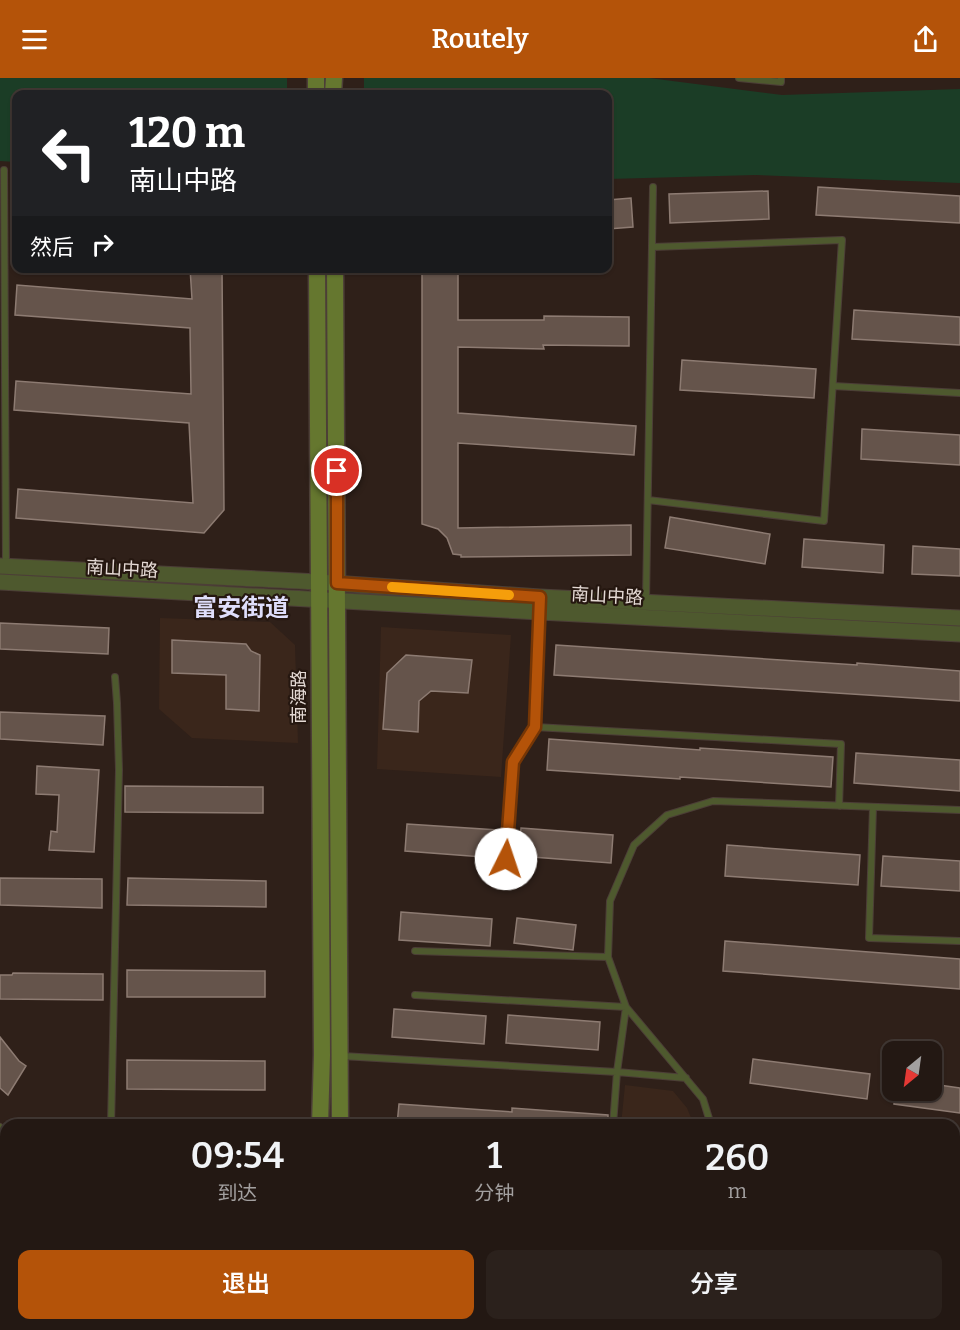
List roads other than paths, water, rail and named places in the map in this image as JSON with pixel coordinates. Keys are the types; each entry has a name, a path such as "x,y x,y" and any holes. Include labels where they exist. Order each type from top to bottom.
{"main road":[{"name":"南海路","path":"317,273 322,1054 320,1119"},
{"path":"335,273 340,1119"}],"street":[{"name":"南山中路","path":"3,566 337,583 540,605 960,634"},
{"name":"南山中路","path":"0,582 337,601 540,605 646,602 960,618"}],"lane":[{"path":"739,78 781,82 781,78"},
{"path":"3,566 4,170"},
{"path":"646,602 653,187"},
{"path":"648,500 824,521 842,240 652,248"},
{"path":"833,386 960,393"},
{"path":"506,859 513,762 535,727 540,605"},
{"path":"111,1119 119,770 115,677"},
{"path":"535,727 841,744 839,806"},
{"path":"709,1119 703,1099 626,1006 608,957 610,901 634,845 667,815 713,801 960,810"},
{"path":"873,807 869,938 960,941"},
{"path":"414,951 608,957"},
{"path":"415,995 626,1006"},
{"path":"613,1119 626,1006"},
{"path":"322,1054 686,1078"}],"district":[{"name":"富安街道","path":"241,608"}]}
